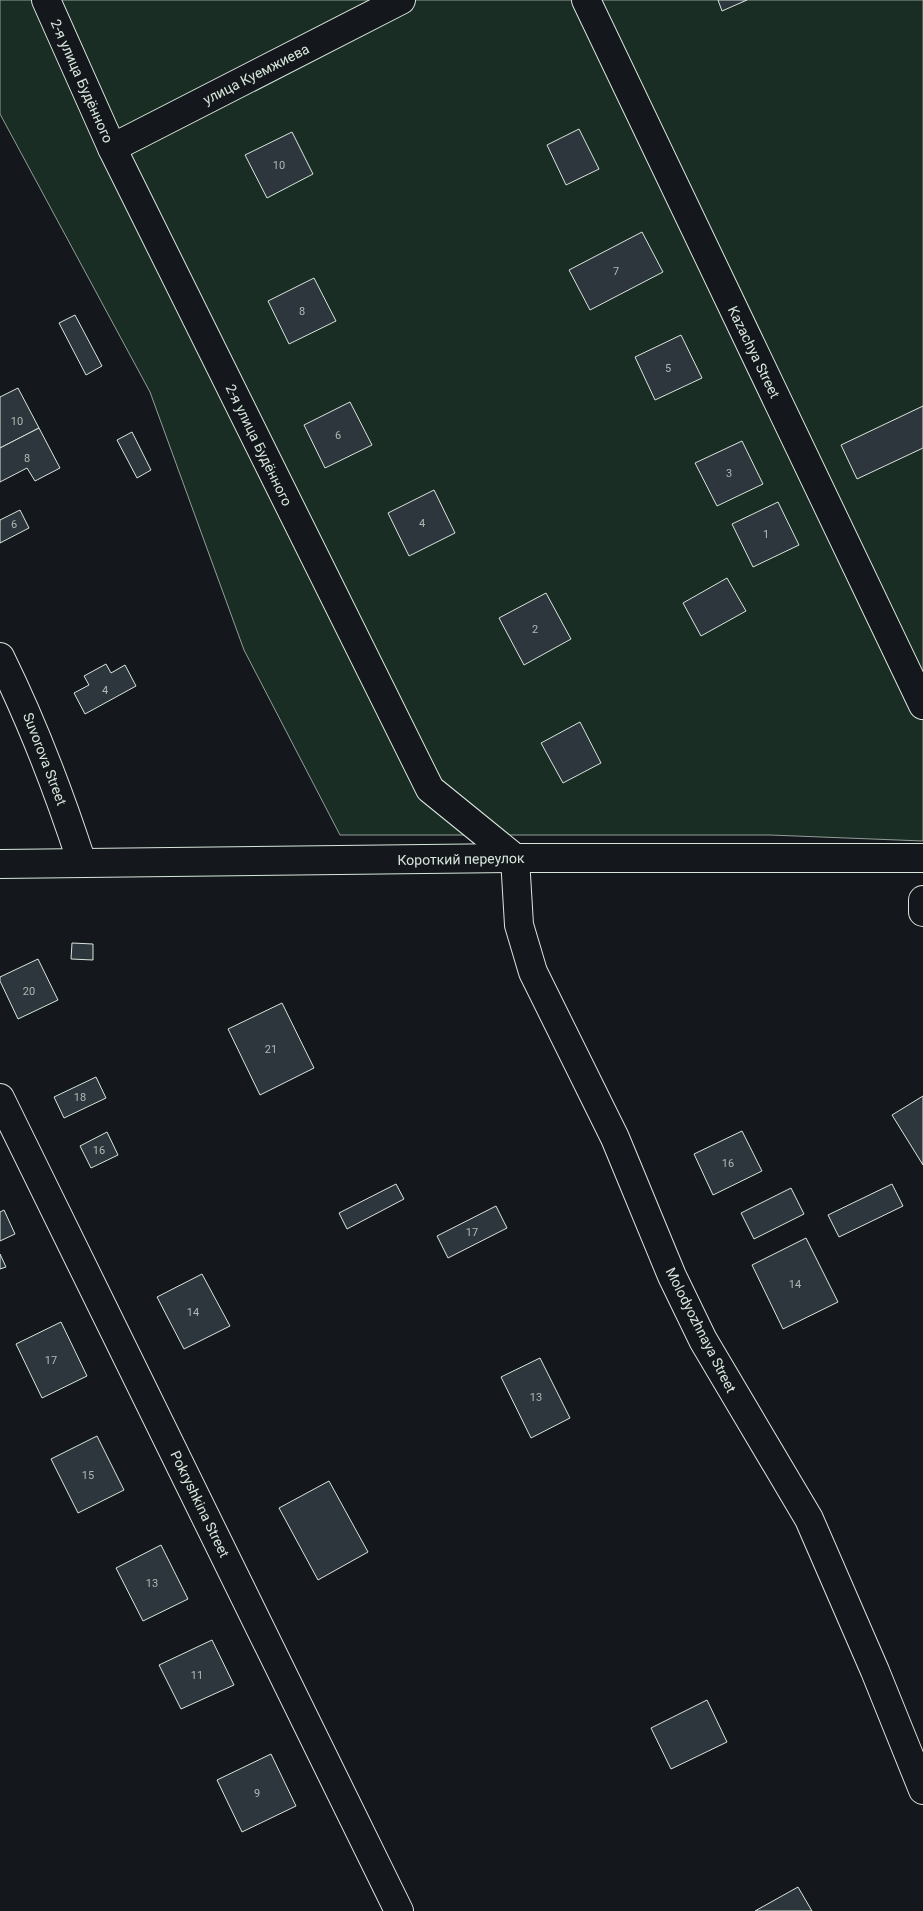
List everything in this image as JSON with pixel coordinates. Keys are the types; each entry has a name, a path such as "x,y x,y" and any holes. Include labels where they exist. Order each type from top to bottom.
{"street":[{"name":"2-я улица Будённого","path":"46,0 112,148 430,789 515,858"},
{"name":"улица Куемжиева","path":"112,148 401,0"},
{"name":"Kazachya Street","path":"586,0 923,704"},
{"name":"Suvorova Street","path":"0,657 24,706 66,814 82,863"},
{"name":"Короткий переулок","path":"0,864 515,858 923,858"},
{"name":"Molodyozhnaya Street","path":"515,858 518,924 533,972 615,1138 672,1276 703,1340 745,1414 809,1519 875,1671 923,1790"},
{"path":"923,900 923,912"},
{"name":"Pokryshkina Street","path":"0,1098 399,1911"}],"green space":[{"path":"0,0 923,0 923,841 770,835 340,835 244,650 150,392 0,114"}],"building":[{"path":"718,0 747,0 722,11"},
{"path":"579,129 599,169 566,185 547,145"},
{"path":"292,132 313,174 267,198 245,155"},
{"path":"642,232 663,272 590,310 569,270"},
{"path":"314,278 336,321 289,344 268,301"},
{"path":"75,315 102,366 86,375 59,323"},
{"path":"681,335 702,378 655,400 635,357"},
{"path":"18,388 39,428 0,448 0,397"},
{"path":"350,402 372,445 325,468 304,425"},
{"path":"923,406 923,448 857,479 841,445"},
{"path":"39,428 60,468 35,481 27,468 0,482 0,448"},
{"path":"132,432 151,470 137,478 117,440"},
{"path":"742,441 763,484 717,506 695,463"},
{"path":"434,490 455,533 409,556 388,513"},
{"path":"778,502 799,545 753,567 732,524"},
{"path":"20,510 29,528 0,543 0,520"},
{"path":"727,578 746,611 701,636 683,603"},
{"path":"546,593 571,639 524,665 499,618"},
{"path":"106,664 111,673 125,665 136,686 85,714 74,693 89,685 84,676"},
{"path":"580,722 601,763 563,783 541,743"},
{"path":"72,943 93,944 93,960 71,959"},
{"path":"38,959 58,1000 18,1019 0,981 0,977"},
{"path":"282,1003 314,1068 260,1095 228,1029"},
{"path":"96,1077 106,1098 64,1118 54,1097"},
{"path":"923,1096 923,1165 892,1115"},
{"path":"742,1131 762,1171 713,1195 694,1154"},
{"path":"107,1132 118,1155 91,1168 80,1146"},
{"path":"396,1184 404,1199 347,1229 339,1213"},
{"path":"892,1184 903,1206 839,1237 828,1215"},
{"path":"791,1188 804,1214 754,1239 741,1213"},
{"path":"496,1206 507,1228 448,1258 437,1236"},
{"path":"4,1210 15,1234 0,1241 0,1212"},
{"path":"806,1238 838,1302 783,1329 752,1265"},
{"path":"0,1254 6,1267 0,1269"},
{"path":"202,1274 230,1326 184,1349 157,1297"},
{"path":"61,1322 87,1376 42,1398 16,1344"},
{"path":"540,1358 570,1418 531,1438 501,1377"},
{"path":"97,1436 124,1490 78,1513 51,1459"},
{"path":"329,1481 368,1552 318,1580 279,1508"},
{"path":"161,1545 188,1599 143,1621 116,1568"},
{"path":"212,1640 234,1685 181,1709 159,1665"},
{"path":"707,1700 727,1742 671,1769 651,1728"},
{"path":"271,1754 296,1806 242,1832 217,1780"},
{"path":"798,1887 812,1911 755,1911"}]}
